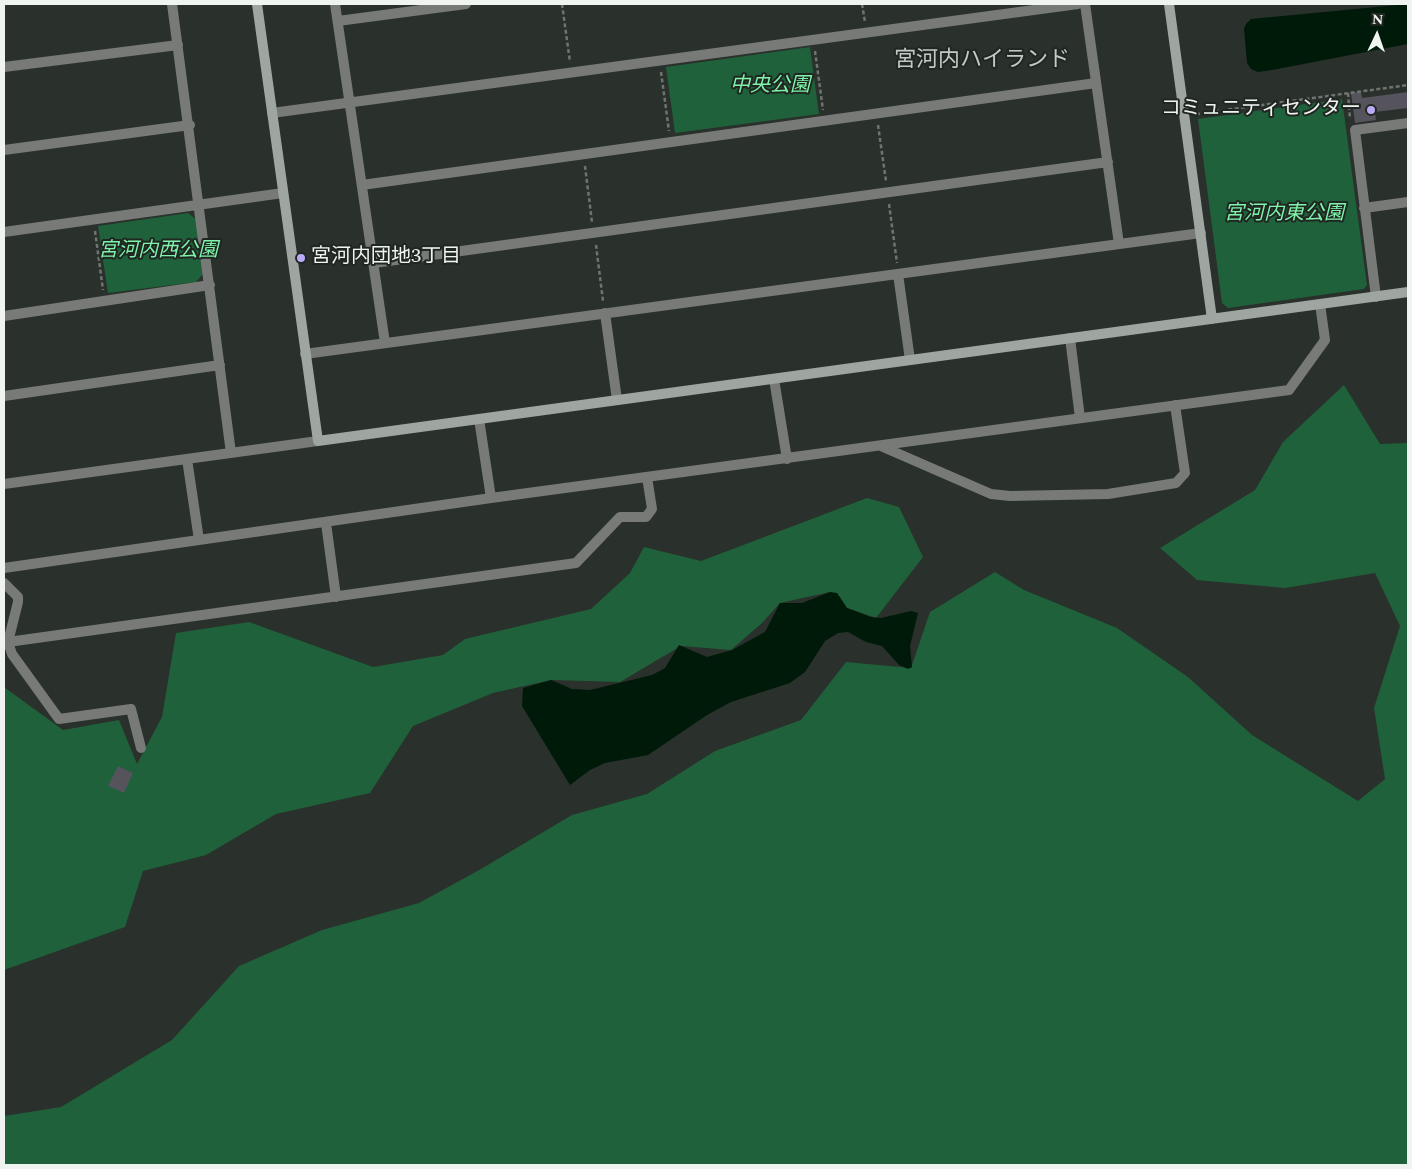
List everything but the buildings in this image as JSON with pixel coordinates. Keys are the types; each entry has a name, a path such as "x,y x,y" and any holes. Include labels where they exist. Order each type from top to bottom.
{"street":[{"path":"172,4 190,125 232,453"},
{"path":"257,4 318,441"},
{"path":"335,4 386,343"},
{"path":"338,21 466,4"},
{"path":"272,112 1078,4"},
{"path":"1085,4 1119,244"},
{"path":"1169,4 1212,319"},
{"path":"4,67 178,45"},
{"path":"362,185 1096,83"},
{"path":"1376,297 1355,130 1408,123"},
{"path":"4,150 190,125"},
{"path":"374,263 1108,162"},
{"path":"4,232 283,193"},
{"path":"1364,208 1408,202"},
{"path":"305,354 1201,233"},
{"path":"898,274 910,360"},
{"path":"4,316 210,285"},
{"path":"4,484 1408,292"},
{"path":"4,568 491,498 1289,390 1325,340 1320,304"},
{"path":"605,313 617,400"},
{"path":"1070,338 1080,418"},
{"path":"4,396 220,365"},
{"path":"774,379 787,459"},
{"path":"882,446 991,494 1010,496 1108,494 1176,483 1184,473 1175,405"},
{"path":"479,419 491,498"},
{"path":"187,459 199,540"},
{"path":"8,642 576,563 620,517 646,517 652,509 647,477"},
{"path":"326,523 336,597"},
{"path":"4,583 18,597 8,642 12,654 59,719 131,709 141,748"}],"path":[{"path":"562,4 571,72"},
{"path":"862,4 866,32"},
{"path":"814,39 824,121"},
{"path":"660,60 671,142"},
{"path":"1184,116 1408,85"},
{"path":"1348,94 1350,125 1355,130"},
{"path":"94,219 105,301"}],"green space":[{"name":"中央公園","path":"810,47 819,114 675,133 666,67"},
{"name":"宮河内東公園","path":"1342,99 1367,285 1364,289 1228,308 1222,303 1198,119"},
{"name":"宮河内西公園","path":"188,213 197,220 203,274 196,282 108,293 98,226"},
{"path":"1344,385 1380,444 1408,443 1408,1165 4,1165 4,1116 61,1107 172,1040 239,966 322,930 419,903 572,815 647,794 715,751 801,720 846,662 911,668 930,612 995,572 1024,590 1117,628 1188,677 1252,735 1358,801 1385,779 1374,708 1400,626 1375,573 1285,588 1197,580 1160,548 1255,490 1283,442"},
{"path":"867,498 899,507 923,557 876,618 847,608 839,596 830,592 780,603 762,623 731,650 681,646 620,682 551,680 493,693 413,726 370,793 276,814 206,855 143,871 125,927 4,970 4,687 63,730 119,720 137,764 162,717 176,633 249,622 373,667 443,655 465,639 591,609 630,573 644,547 701,561"}],"shaded area":[{"path":"1408,4 1408,44 1258,72 1251,69 1247,63 1244,29 1251,19"},
{"path":"830,592 837,593 847,608 871,617 881,618 911,611 918,613 910,646 912,667 908,669 899,665 882,646 866,642 848,632 838,633 825,641 805,672 790,683 731,702 707,715 648,755 605,763 590,770 570,785 522,706 523,688 551,680 572,689 590,690 652,675 665,668 679,645 707,657 732,650 765,632 780,603 802,603"}],"place":[{"name":"コミュニティセンター","path":"1371,110"},
{"name":"宮河内団地3丁目","path":"301,258"}],"district":[{"name":"宮河内ハイランド","path":"982,62"}]}
